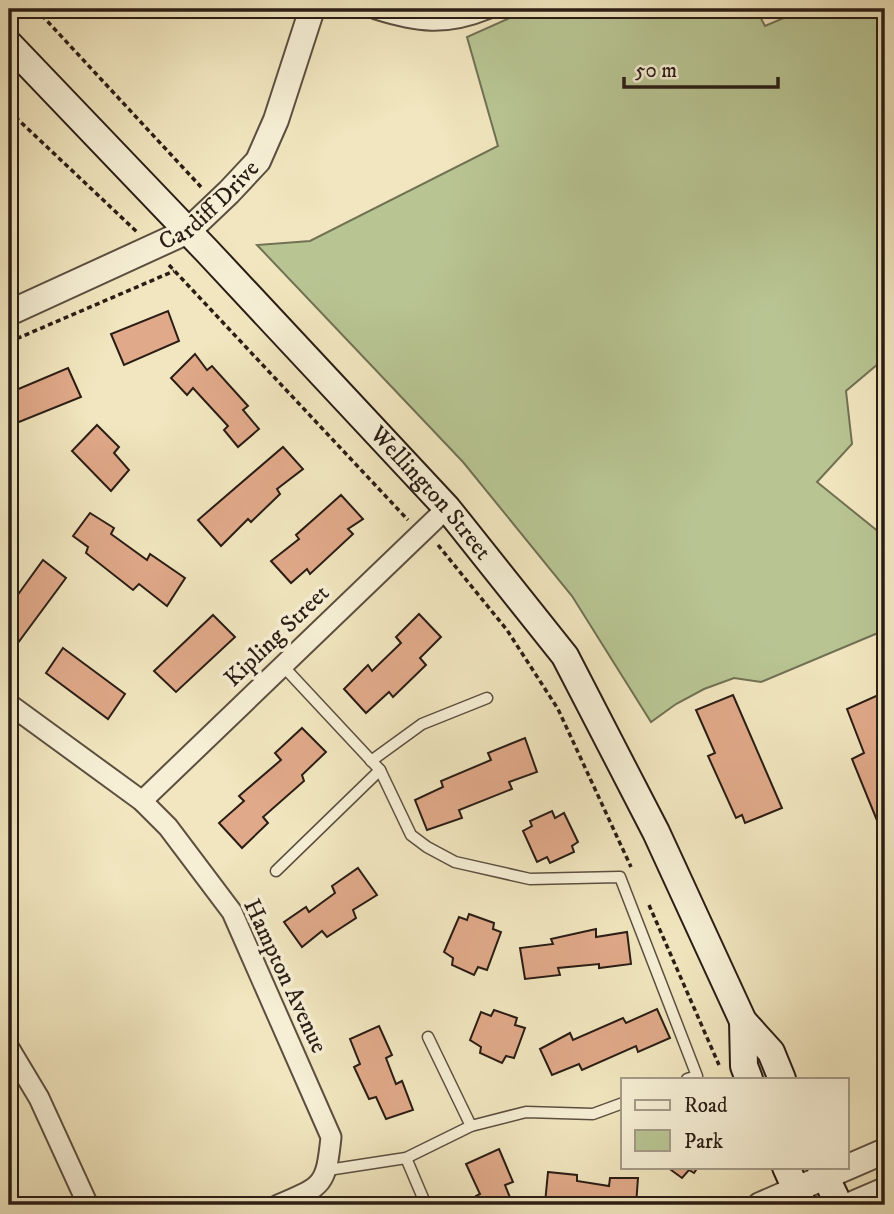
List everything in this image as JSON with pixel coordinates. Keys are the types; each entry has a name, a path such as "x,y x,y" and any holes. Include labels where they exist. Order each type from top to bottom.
{"main road":[{"name":"Wellington Street","path":"9,44 447,508 565,656 656,832 743,1021 771,1052 782,1078"},
{"name":"Wellington Street","path":"743,1021 744,1066 749,1078"},
{"path":"824,1171 839,1205"}],"street":[{"name":"Cardiff Drive","path":"9,313 188,232 258,161 276,120 312,9"},
{"path":"376,9 428,22 454,20 487,9"},
{"name":"Kipling Street","path":"142,801 447,508"},
{"name":"Hampton Avenue","path":"9,704 142,801 168,827 232,912 331,1137 328,1170"},
{"path":"9,1048 38,1098 88,1205"},
{"path":"848,1163 885,1151"},
{"path":"278,1205 318,1186 328,1170"},
{"path":"760,1205 824,1171"},
{"path":"850,1205 885,1190"}],"lane":[{"path":"282,664 380,770 411,835 427,847 456,862 530,879 620,877 697,1076 690,1078"},
{"path":"371,761 422,724 487,698"},
{"path":"276,872 380,770"},
{"path":"428,1037 471,1126"},
{"path":"328,1170 406,1158 471,1126 526,1112 593,1114 621,1104"},
{"path":"406,1158 426,1205"}],"path":[{"path":"36,9 202,188"},
{"path":"9,111 152,248 409,522 442,549 508,630 558,709 636,878"},
{"path":"9,342 174,271"},
{"path":"648,902 720,1066"}],"green space":[{"path":"530,9 756,9 765,26 805,9 885,9 885,358 846,391 852,444 817,482 885,537 885,630 761,682 734,678 704,689 651,722 572,596 463,462 257,245 310,241 498,146 467,37"}],"building":[{"path":"168,311 179,341 124,365 111,334"},
{"path":"195,354 207,370 212,366 248,406 243,410 259,429 238,447 224,430 228,426 193,388 187,395 171,378"},
{"path":"68,368 81,397 9,426 9,393"},
{"path":"97,425 119,447 114,453 129,470 111,491 72,451"},
{"path":"283,447 303,469 277,489 280,494 251,522 248,519 221,546 198,520"},
{"path":"341,495 363,519 348,529 353,534 310,574 307,569 291,583 271,561 299,539 296,535"},
{"path":"90,513 114,528 111,534 147,560 150,554 185,578 167,606 139,584 133,590 86,553 88,547 73,536"},
{"path":"43,560 66,578 9,655 9,607"},
{"path":"419,614 441,637 420,658 426,665 393,697 389,692 366,713 344,689 368,665 372,671 401,643 396,637"},
{"path":"213,615 235,637 176,692 154,671"},
{"path":"63,648 125,694 108,719 46,673"},
{"path":"885,692 885,840 852,759 864,753 847,709"},
{"path":"733,695 782,808 745,823 742,815 736,818 708,756 715,753 696,710"},
{"path":"302,728 326,752 302,775 304,781 263,817 268,823 242,848 219,823 244,801 239,796 281,760 275,753"},
{"path":"525,738 537,772 509,782 512,789 459,810 462,818 427,830 415,800 443,787 441,781 491,760 488,753"},
{"path":"552,811 555,818 564,813 578,842 572,846 574,852 550,863 547,857 537,862 523,831 532,826 530,821"},
{"path":"358,868 377,895 353,910 356,918 327,937 322,931 302,947 284,922 306,907 309,912 335,893 332,886"},
{"path":"469,914 494,923 493,929 501,932 487,970 478,967 474,975 452,965 453,958 444,952 459,917 467,920"},
{"path":"596,929 596,937 627,932 631,964 599,968 599,964 558,968 560,975 525,979 520,948 553,944 551,939"},
{"path":"657,1009 670,1038 638,1052 636,1046 582,1070 579,1064 552,1075 540,1049 570,1033 573,1040 623,1018 626,1023"},
{"path":"494,1010 517,1018 515,1025 525,1028 514,1058 506,1056 502,1063 480,1053 481,1047 470,1040 481,1012 491,1016"},
{"path":"379,1026 392,1055 386,1058 396,1084 402,1081 413,1110 386,1119 376,1097 369,1099 354,1067 360,1064 350,1039"},
{"path":"499,1149 513,1182 505,1185 513,1205 480,1205 476,1196 480,1194 466,1164"},
{"path":"668,1168 697,1168 694,1173 689,1170 682,1178"},
{"path":"548,1172 577,1175 577,1181 609,1186 610,1178 638,1178 636,1205 545,1203"}]}
